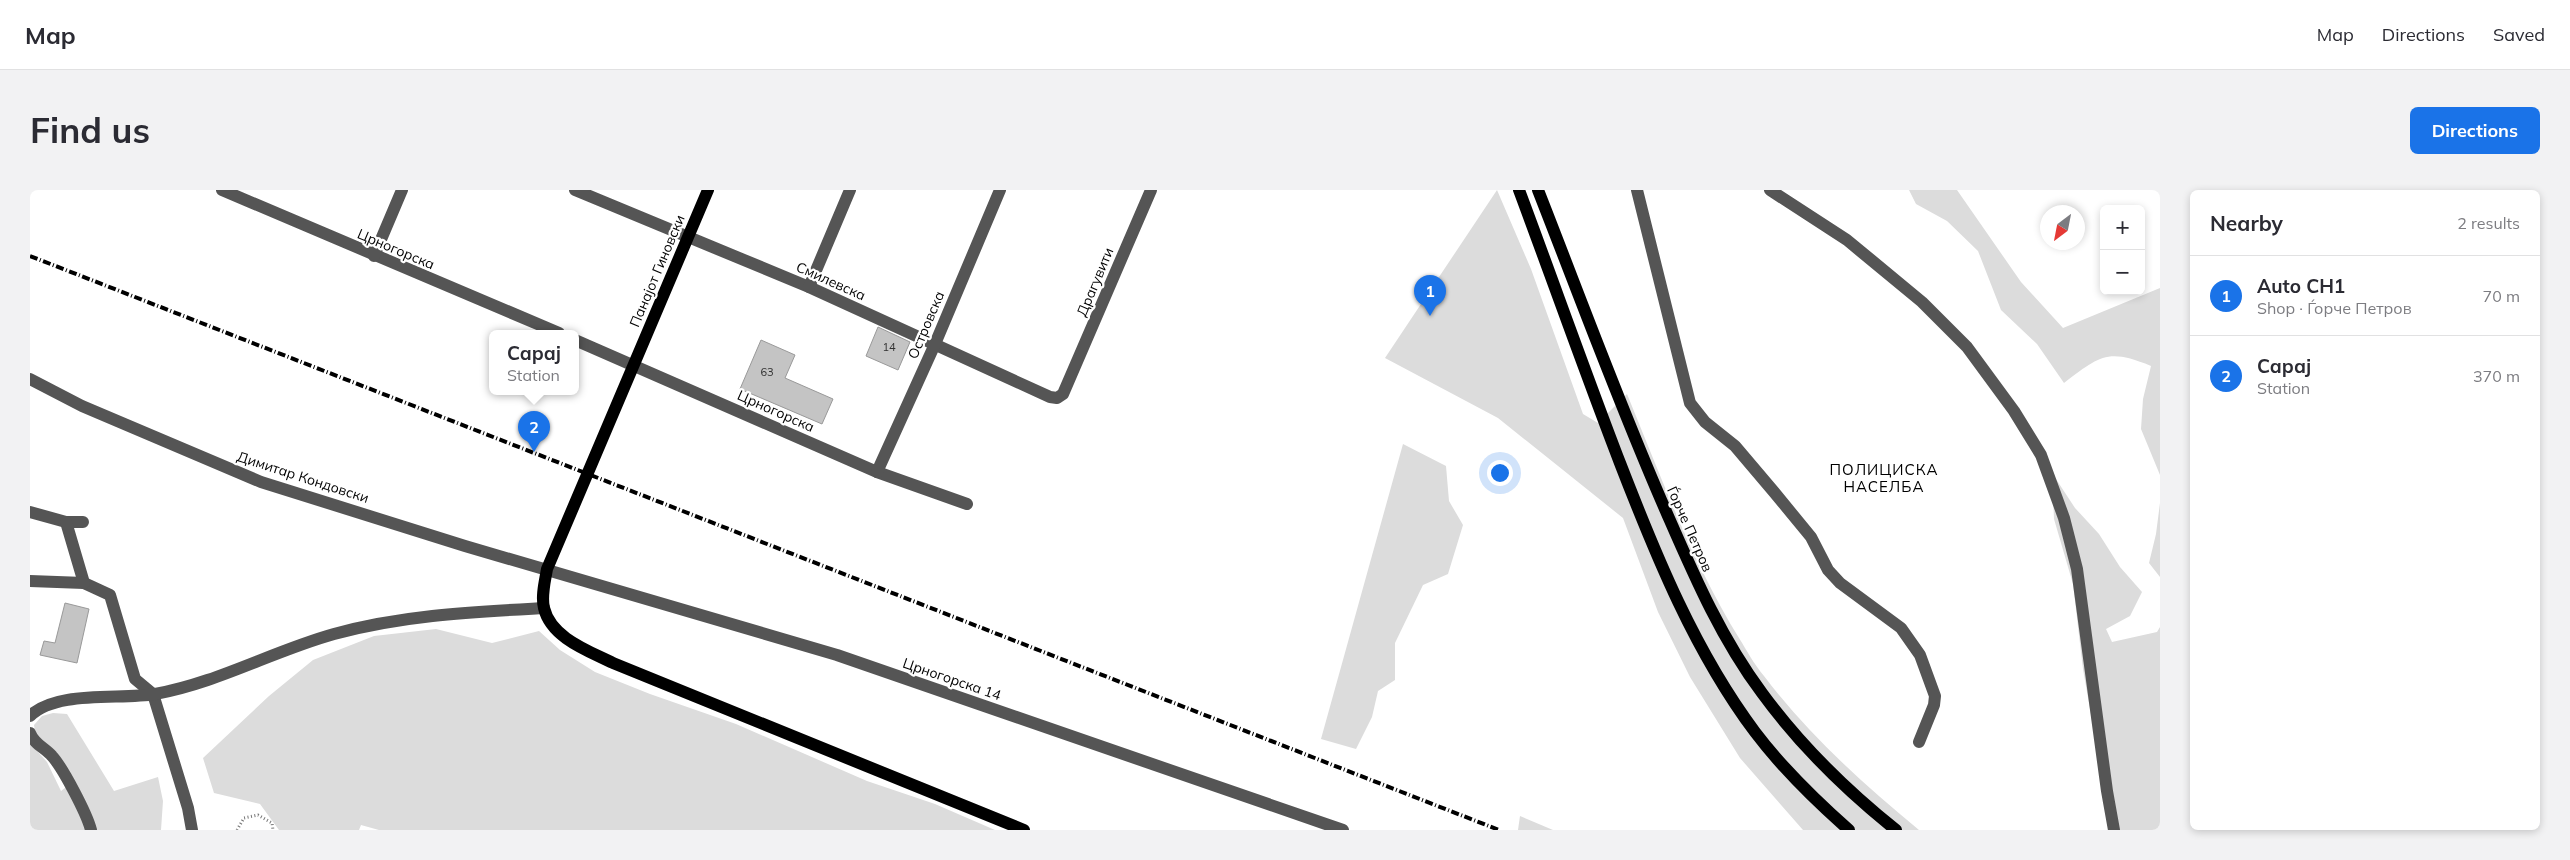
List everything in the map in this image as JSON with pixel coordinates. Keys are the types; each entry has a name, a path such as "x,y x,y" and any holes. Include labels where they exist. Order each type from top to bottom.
{"main road":[{"name":"Панајот Гиновски","path":"544,608 544,590 548,569 708,190"},
{"path":"1519,190 1638,511 1661,565 1704,653 1732,699 1779,762 1825,809 1849,830"},
{"name":"Ѓорче Петров","path":"1538,190 1646,465 1700,589 1720,628 1762,693 1802,743 1852,793 1896,830"},
{"path":"544,608 553,627 577,645 613,663 1024,830"}],"street":[{"name":"Црногорска","path":"222,190 242,194 374,256 552,330"},
{"path":"374,256 402,190"},
{"name":"Смилевска","path":"575,190 809,287 1050,397 1057,398 1063,394 1067,386"},
{"path":"809,287 850,190"},
{"name":"Островска","path":"877,472 935,344 1000,190"},
{"name":"Драгувити","path":"1067,386 1151,190"},
{"path":"1637,190 1690,403 1705,422 1735,446 1774,492 1811,537 1828,570 1840,583 1901,628 1920,655 1935,696 1934,705 1919,742"},
{"path":"1770,190 1847,240 1922,302 1967,347 2014,411 2040,455 2064,518 2077,569 2106,791 2114,830"},
{"name":"Црногорска","path":"579,342 877,472 967,504"},
{"name":"Димитар Кондовски","path":"30,378 82,406 261,482 465,546 548,569"},
{"path":"30,512 66,522 83,522"},
{"path":"66,522 84,583"},
{"name":"Црногорска 14","path":"548,569 837,655 1343,830"},
{"path":"30,581 84,583 110,595 135,679 153,694 188,808 192,830"},
{"path":"30,716 35,711 66,699 153,694 192,685 276,653 333,634 385,622 436,614 544,608"},
{"path":"30,734 32,739 53,756 79,802 91,830"}],"path":[{"path":"237,830 244,818 258,815 272,823 273,830"}],"shaded area":[{"path":"1497,190 1531,269 1583,414 1598,423 1627,394 1665,488 1706,579 1760,671 1781,698 1837,758 1919,830 1803,830 1740,758 1690,677 1658,612 1623,518 1498,418 1385,358"},
{"path":"1909,190 1957,190 2021,282 2063,328 2160,288 2160,475 2141,429 2143,399 2151,366 2136,360 2114,356 2096,361 2064,383 2037,344 2001,310 1978,251 1947,221 1916,204"},
{"path":"1403,444 1446,466 1449,501 1463,525 1448,574 1423,585 1395,643 1395,680 1378,691 1372,717 1356,749 1321,739"},
{"path":"2052,473 2075,508 2099,534 2120,567 2142,592 2130,616 2106,629 2112,642 2157,632 2160,627 2160,830 2111,830 2083,669 2073,584 2054,519"},
{"path":"2160,503 2160,577 2149,563 2156,534"},
{"path":"436,629 492,643 539,631 560,650 595,672 650,694 736,724 867,781 935,804 995,830 379,830 361,825 359,830 279,830 260,804 214,793 203,758 269,696 313,660 374,636"},
{"path":"53,713 67,714 114,791 158,777 163,801 161,830 30,830 30,743 47,762 61,791 74,781 36,737 34,725 42,716"},
{"path":"1520,816 1553,830 1518,830"}],"building":[{"path":"878,327 910,342 898,370 866,356"},
{"path":"761,340 795,355 785,378 833,399 822,424 740,389"},
{"path":"65,603 89,609 77,663 40,655 44,641 55,643"}],"railway":[{"path":"30,256 1499,830"}],"place":[{"name":"Auto CH1","path":"1430,316"},
{"name":"Сарај","path":"534,452"}],"district":[{"name":"ПОЛИЦИСКА НАСЕЛБА","path":"1884,478"}]}
